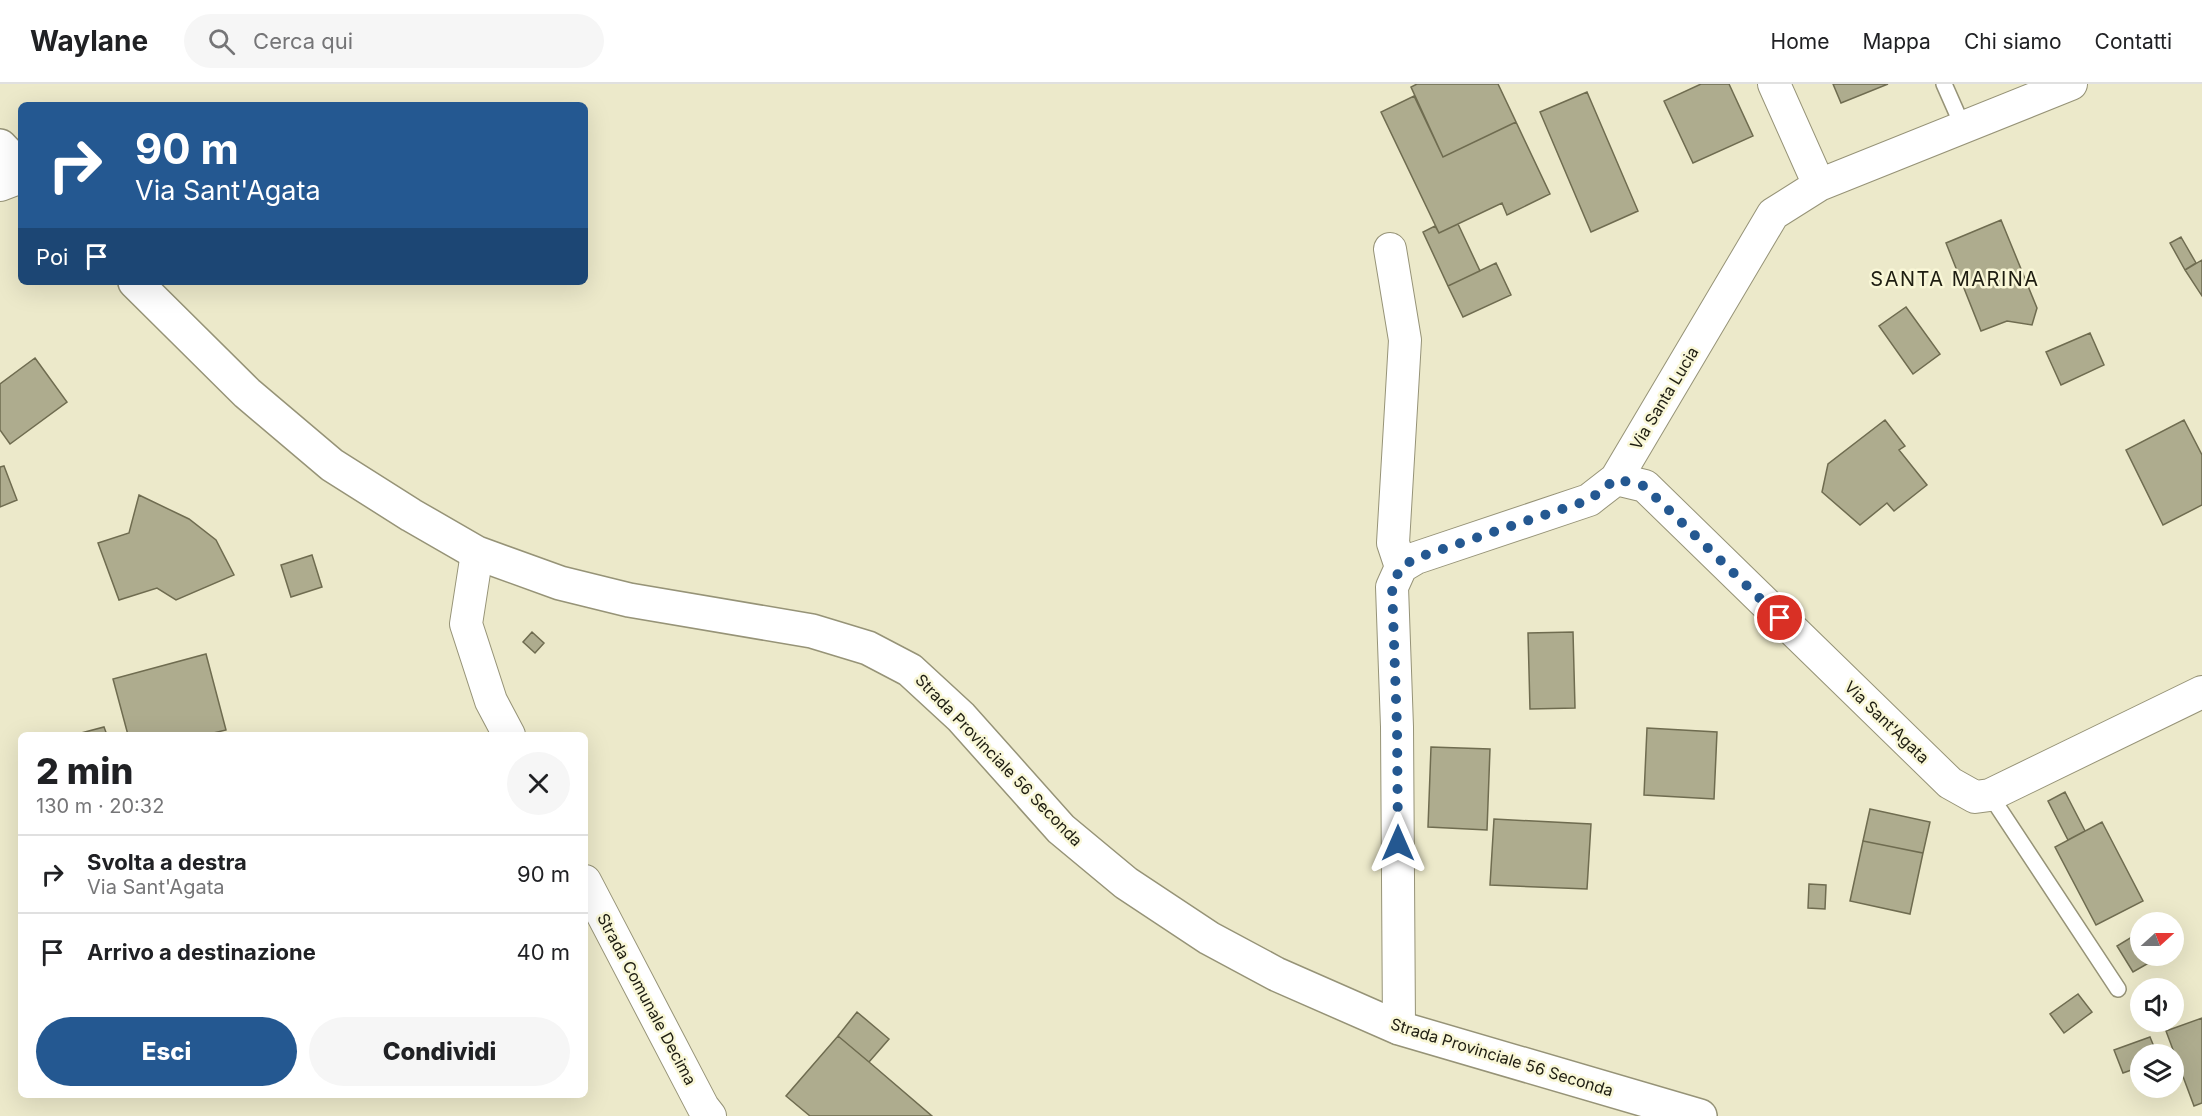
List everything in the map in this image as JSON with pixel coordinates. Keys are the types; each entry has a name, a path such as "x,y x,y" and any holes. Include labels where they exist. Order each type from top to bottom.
{"street":[{"path":"1774,84 1819,185"},
{"name":"Via Santa Lucia","path":"1401,567 1416,558 1589,500 1616,479 1773,214 1819,185 2071,84"},
{"path":"0,146 18,165"},
{"path":"0,185 18,178"},
{"path":"1390,249 1405,340 1393,543 1401,567 1392,586 1397,727 1399,1028"},
{"name":"Strada Provinciale 56 Seconda","path":"138,285 247,393 332,465 477,553 561,583 629,600 812,631 868,648 910,670 961,717 1061,829 1126,883 1209,938 1276,975 1399,1028 1700,1116"},
{"name":"Via Sant'Agata","path":"1616,479 1644,486 1950,783 1975,797 1990,795"},
{"path":"477,553 466,624 491,701 507,732"},
{"path":"1990,795 2202,692"},
{"name":"Strada Comunale Decima","path":"588,887 699,1113"}],"lane":[{"path":"1944,84 1964,127"},
{"path":"1990,795 2118,989"}],"building":[{"path":"1417,84 1498,84 1516,122 1443,157 1411,87"},
{"path":"1701,84 1729,84 1753,136 1693,163 1664,101"},
{"path":"1833,84 1888,84 1841,103"},
{"path":"1587,92 1638,211 1591,232 1540,112"},
{"path":"1414,96 1443,157 1516,122 1550,194 1507,215 1502,203 1439,233 1381,112"},
{"path":"2001,220 2037,308 2032,325 2007,321 1981,331 1946,243"},
{"path":"1458,224 1480,271 1448,286 1423,232 1435,226 1439,233"},
{"path":"2181,237 2196,263 2185,270 2170,243"},
{"path":"2202,260 2202,296 2185,270"},
{"path":"1496,263 1511,295 1463,317 1448,286"},
{"path":"1906,307 1940,354 1913,374 1879,326"},
{"path":"2090,333 2104,365 2061,385 2046,352"},
{"path":"35,358 67,402 10,444 0,430 0,384"},
{"path":"1885,420 1905,446 1899,450 1927,485 1894,511 1887,503 1860,525 1822,492 1828,464"},
{"path":"2184,420 2202,455 2202,505 2163,525 2126,450"},
{"path":"4,466 17,500 0,507 0,467"},
{"path":"139,495 189,519 216,540 234,575 176,600 157,588 119,600 98,543 129,533"},
{"path":"312,555 322,587 291,597 281,565"},
{"path":"532,632 544,643 535,653 523,642"},
{"path":"1573,632 1575,708 1530,709 1528,633"},
{"path":"206,654 226,730 218,732 127,732 113,679"},
{"path":"104,727 106,732 85,732"},
{"path":"1647,728 1717,732 1714,799 1644,795"},
{"path":"1431,747 1490,749 1487,830 1428,827"},
{"path":"2065,792 2085,831 2068,840 2048,801"},
{"path":"1870,809 1930,822 1923,853 1863,841"},
{"path":"1494,819 1591,824 1587,889 1490,885"},
{"path":"2102,822 2143,901 2096,925 2055,847"},
{"path":"1863,841 1923,853 1910,914 1850,901"},
{"path":"1809,884 1826,885 1825,909 1808,908"},
{"path":"2130,938 2130,966 2144,966 2133,972 2117,946"},
{"path":"2078,994 2092,1012 2064,1033 2050,1014"},
{"path":"857,1012 889,1039 869,1062 838,1036"},
{"path":"2202,1018 2202,1103 2194,1106 2184,1079 2184,1044 2171,1044 2166,1032 2184,1032 2184,1024"},
{"path":"838,1036 932,1116 810,1116 786,1096"},
{"path":"2150,1037 2153,1044 2131,1044"},
{"path":"2130,1044 2130,1071 2123,1073 2114,1050"}],"district":[{"name":"SANTA MARINA","path":"1955,279"}],"route":[{"path":"1398,843 1392,586 1401,567 1416,558 1589,500 1616,479 1644,486 1780,618"}]}
